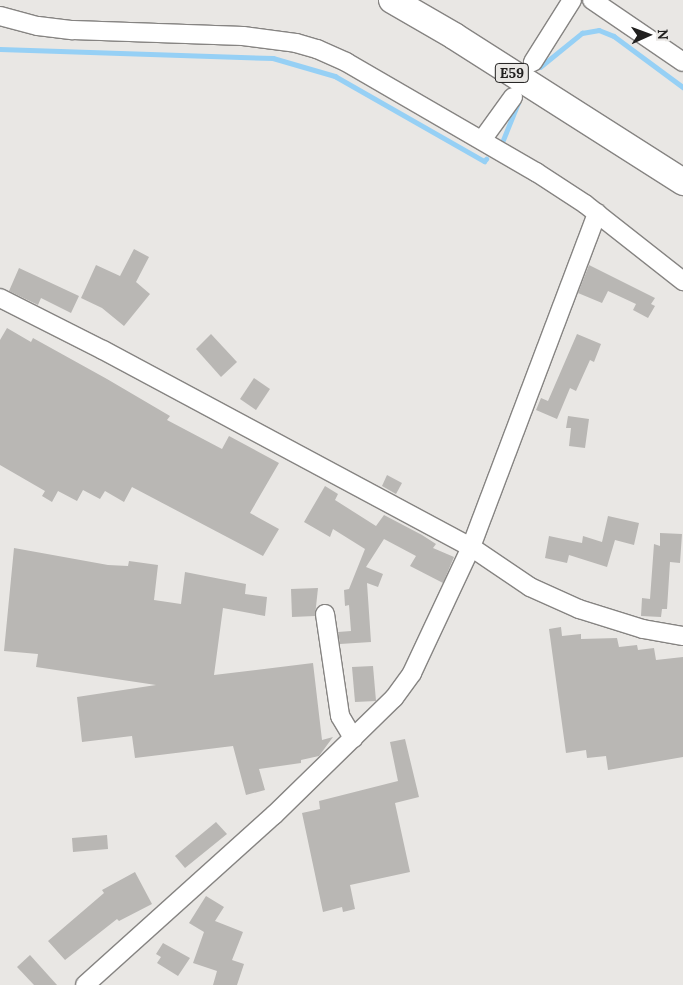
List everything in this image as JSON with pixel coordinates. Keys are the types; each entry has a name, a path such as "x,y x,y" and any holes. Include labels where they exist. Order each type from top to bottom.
{"highway":[{"name":"E59","path":"392,0 683,182"},
{"name":"E59","path":"631,148 683,190"}],"street":[{"path":"533,62 572,0"},
{"path":"592,0 683,62"},
{"path":"0,16 38,26 73,30 243,36 296,43 346,62 482,140 597,213 683,281"},
{"path":"482,140 513,97"},
{"path":"86,985 274,815 394,698 412,673 471,548 597,213"},
{"path":"0,298 103,350 471,548 530,587 579,609 643,629 683,636"},
{"path":"325,614 340,716 353,738"}],"building":[{"path":"134,249 149,257 136,282 150,294 124,326 102,308 81,298 96,265 120,276"},
{"path":"589,265 655,298 651,304 655,306 648,318 633,310 636,304 608,291 602,303 578,293"},
{"path":"19,268 79,296 71,313 41,298 38,305 9,291"},
{"path":"7,328 31,342 33,338 107,379 170,416 167,420 222,449 229,436 279,463 250,513 279,529 263,556 132,487 124,502 105,491 100,499 83,490 77,501 58,491 52,502 42,496 45,491 0,465 0,340"},
{"path":"211,334 237,362 221,377 196,349"},
{"path":"577,334 601,344 594,362 590,360 576,391 570,388 557,419 536,410 541,398 548,401"},
{"path":"254,378 270,389 256,410 240,399"},
{"path":"568,416 589,419 585,448 569,446 571,428 566,428"},
{"path":"387,475 402,483 396,494 382,486"},
{"path":"325,486 338,494 335,500 376,526 384,515 436,544 433,548 454,557 443,583 410,566 416,556 384,539 366,567 383,574 378,587 367,583 371,642 340,644 338,632 351,631 349,605 345,606 344,590 349,589 365,549 333,529 330,537 304,522"},
{"path":"608,516 639,523 634,545 615,540 607,567 569,555 567,563 545,558 549,536 582,543 583,536 602,542"},
{"path":"660,533 682,534 680,563 670,562 667,609 662,609 661,617 641,616 642,598 650,599 654,544 660,546"},
{"path":"14,548 108,565 128,566 129,561 158,565 154,600 181,604 185,572 246,584 245,594 267,597 265,616 223,608 214,675 313,663 322,740 333,737 319,756 301,760 301,763 259,769 265,790 246,795 233,746 135,758 132,736 82,742 77,697 156,685 36,667 38,654 4,651"},
{"path":"318,588 315,616 292,617 291,589"},
{"path":"561,627 562,636 581,634 581,639 617,638 619,647 637,645 638,650 654,648 656,660 683,657 683,757 608,770 606,756 587,758 586,750 566,753 549,629"},
{"path":"373,666 376,701 355,702 352,667"},
{"path":"405,739 419,797 395,803 410,872 350,885 355,909 343,912 342,907 323,912 302,813 320,809 319,801 398,781 390,742"},
{"path":"216,822 227,834 185,868 175,856"},
{"path":"107,835 108,849 73,852 72,838"},
{"path":"135,872 152,904 119,921 117,919 65,960 48,941 104,893 102,890"},
{"path":"206,896 224,907 215,921 243,932 232,960 244,964 237,985 213,985 217,971 193,963 204,932 189,923"},
{"path":"163,943 190,958 178,976 157,963 161,957 156,954"},
{"path":"30,955 57,985 34,985 17,967"}],"waterway":[{"path":"540,67 582,33 599,30 614,36 683,87"},
{"path":"0,49 273,58 335,76 484,161 486,159"},
{"path":"503,140 518,103"}]}
